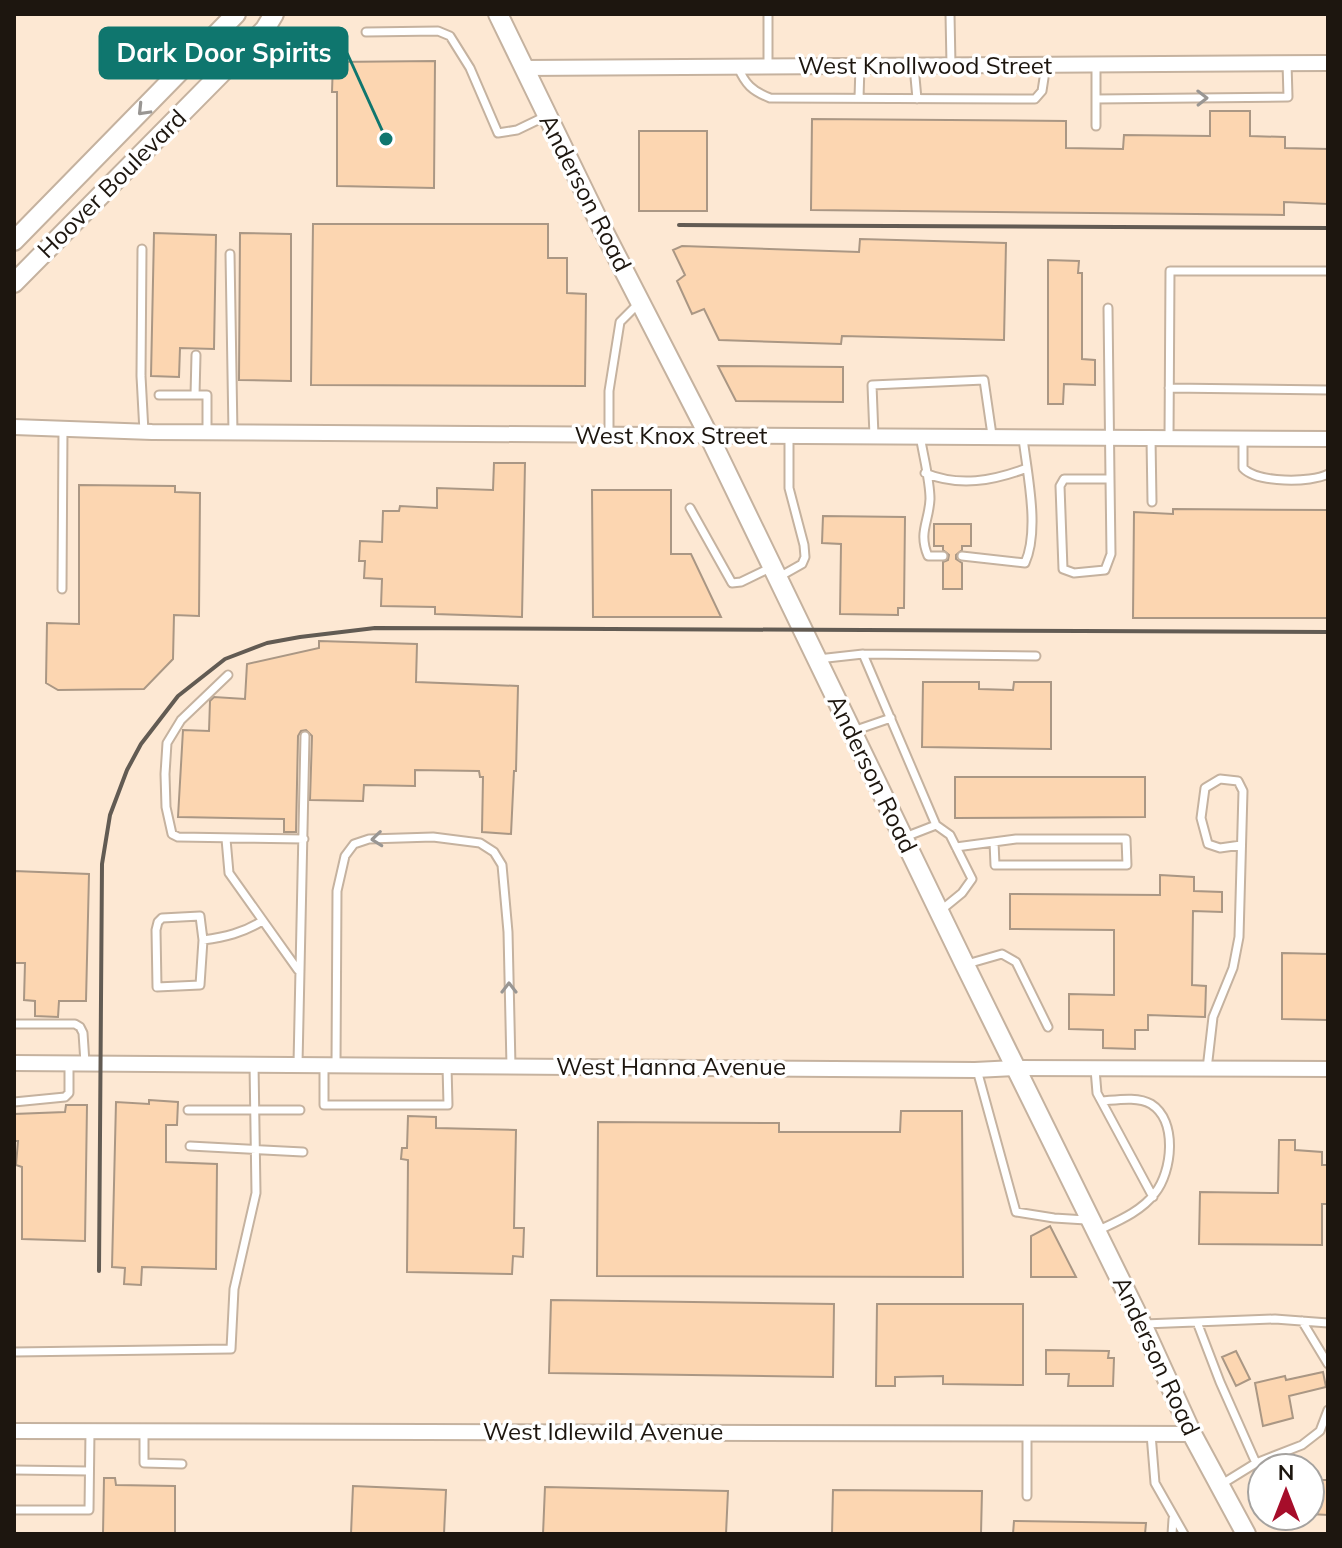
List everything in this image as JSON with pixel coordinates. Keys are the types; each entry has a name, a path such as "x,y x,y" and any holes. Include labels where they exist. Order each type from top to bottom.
{"street":[{"name":"Hoover Boulevard","path":"14,241 236,14"},
{"name":"Hoover Boulevard","path":"14,283 265,29 274,14"},
{"name":"Anderson Road","path":"498,14 546,116 709,436 1142,1324 1192,1434 1246,1534"},
{"name":"West Knollwood Street","path":"523,68 1328,63"},
{"name":"West Knox Street","path":"14,427 207,433 1328,439"},
{"name":"West Hanna Avenue","path":"14,1063 977,1070 1328,1069"},
{"name":"West Idlewild Avenue","path":"14,1431 1192,1434"}],"lane":[{"path":"768,14 768,66"},
{"path":"950,14 951,65"},
{"path":"366,32 438,31 450,36 470,68 498,133 517,130 546,116"},
{"path":"1096,99 1288,97 1287,63"},
{"path":"738,67 751,88 770,98 1035,99 1042,91 1046,65"},
{"path":"1096,65 1096,126"},
{"path":"859,98 860,66"},
{"path":"914,66 917,99"},
{"path":"142,249 144,432"},
{"path":"230,254 233,433"},
{"path":"1169,438 1170,271 1328,271"},
{"path":"609,436 609,391 620,322 640,302"},
{"path":"1108,308 1111,554 1105,570 1074,573 1063,569 1060,486 1064,479 1110,479"},
{"path":"195,395 196,355"},
{"path":"874,436 872,385 984,380 992,435"},
{"path":"1169,388 1328,390"},
{"path":"159,395 207,395 207,433"},
{"path":"62,589 63,429"},
{"path":"920,435 930,500 923,530 925,547 928,556 943,556"},
{"path":"690,508 732,583 802,564 804,545 789,488 789,436"},
{"path":"962,556 1025,563 1030,552 1031,518 1023,436"},
{"path":"1151,438 1152,502"},
{"path":"1243,439 1243,468 1258,479 1318,479 1328,474"},
{"path":"925,473 954,481 979,482 1027,468"},
{"path":"816,659 863,654 1036,656"},
{"path":"863,654 936,825 950,835 972,879 962,893 939,912"},
{"path":"228,675 171,734 165,774 168,826 172,834 178,837 304,839"},
{"path":"851,732 891,718"},
{"path":"298,1064 305,736"},
{"path":"1207,1069 1213,1017 1233,968 1239,937 1243,791 1238,781 1220,779 1205,788 1201,818 1208,844 1220,848 1241,845"},
{"path":"903,837 936,825"},
{"path":"447,1066 448,1105 324,1105 330,1065 337,891 345,856 354,844 369,839 433,837 465,839 480,843 494,852 502,865 508,932 511,1066"},
{"path":"226,839 229,873 298,970"},
{"path":"956,847 1016,839 1126,839 1127,865 995,865 994,842"},
{"path":"200,916 203,940 200,985 157,987 158,922 162,918 200,916"},
{"path":"203,940 247,931 262,921"},
{"path":"965,965 1002,954 1016,962 1048,1027"},
{"path":"14,1024 75,1024 83,1033 85,1063"},
{"path":"14,1102 65,1097 69,1093 69,1063"},
{"path":"14,1352 231,1349 234,1289 256,1193 254,1064"},
{"path":"1095,1068 1097,1093 1153,1197"},
{"path":"977,1070 1016,1212 1094,1225 1128,1216 1153,1197 1169,1166 1168,1125 1152,1105 1139,1101 1102,1101"},
{"path":"188,1110 300,1110"},
{"path":"190,1146 303,1152"},
{"path":"1142,1324 1275,1319 1328,1323"},
{"path":"1302,1321 1328,1364"},
{"path":"1197,1322 1251,1452"},
{"path":"1284,1452 1302,1445 1320,1431 1328,1410"},
{"path":"14,1510 89,1510 90,1431"},
{"path":"144,1431 144,1463 182,1464"},
{"path":"1027,1434 1027,1496"},
{"path":"1151,1434 1155,1483 1184,1534"},
{"path":"1220,1485 1246,1469"},
{"path":"14,1470 89,1471"},
{"path":"1172,1534 1173,1517"}],"shaded area":[{"path":"14,14 1328,14 1328,1534 14,1534"}],"building":[{"path":"435,61 434,188 337,186 337,92 332,92 333,62"},
{"path":"1210,111 1250,111 1250,136 1285,137 1285,148 1328,149 1328,204 1284,202 1284,215 811,210 812,119 1066,121 1066,148 1123,149 1124,135 1210,136"},
{"path":"639,131 707,131 707,211 639,211"},
{"path":"313,224 548,224 548,258 567,258 567,293 586,294 585,386 311,385"},
{"path":"154,233 216,235 214,349 180,348 179,377 151,376"},
{"path":"240,233 291,234 291,381 239,380"},
{"path":"860,239 1006,243 1004,340 842,336 841,344 719,340 704,309 692,314 677,281 685,275 673,250 682,246 859,252"},
{"path":"1048,260 1079,261 1078,273 1082,273 1082,359 1095,360 1095,385 1064,384 1063,404 1048,404"},
{"path":"718,366 843,367 843,402 736,401"},
{"path":"494,463 525,463 522,617 435,614 435,607 381,606 382,579 364,578 365,561 359,561 360,541 382,542 383,511 399,511 400,506 437,508 437,488 493,490"},
{"path":"79,485 175,486 175,492 200,493 199,616 174,615 173,659 144,689 58,690 46,683 47,623 79,624"},
{"path":"592,490 671,490 671,554 691,554 721,617 593,617"},
{"path":"1173,509 1328,510 1328,618 1133,618 1134,512 1173,514"},
{"path":"823,516 905,517 904,608 898,608 898,615 840,614 841,544 822,543"},
{"path":"934,524 971,524 971,546 962,546 956,555 962,563 962,589 943,589 943,562 948,560 949,555 943,546 934,546"},
{"path":"319,641 417,644 416,682 518,686 511,834 482,832 483,777 480,777 479,771 415,770 415,786 364,785 363,801 310,800 312,736 306,730 298,736 296,832 284,832 284,819 178,817 183,730 209,731 210,701 214,697 245,699 247,664 319,648"},
{"path":"923,682 979,682 979,689 1013,690 1014,682 1051,682 1051,749 922,747"},
{"path":"955,777 1145,777 1145,817 955,818"},
{"path":"14,871 89,874 86,1001 59,1001 58,1017 35,1016 35,1001 24,1000 25,963 14,963"},
{"path":"1160,875 1194,877 1194,891 1222,892 1222,912 1193,911 1192,985 1206,986 1205,1017 1148,1015 1148,1030 1135,1030 1135,1049 1103,1048 1103,1030 1069,1029 1069,994 1114,995 1114,930 1010,929 1010,894 1160,895"},
{"path":"1282,953 1328,954 1328,1020 1282,1019"},
{"path":"149,1100 178,1102 177,1125 166,1125 166,1162 217,1164 216,1269 142,1267 141,1285 124,1284 125,1268 112,1267 116,1102 149,1104"},
{"path":"66,1105 87,1105 85,1241 22,1239 22,1167 16,1165 18,1141 14,1141 14,1114 65,1112"},
{"path":"901,1111 962,1111 963,1277 597,1276 598,1122 779,1123 779,1132 900,1132"},
{"path":"408,1116 436,1117 436,1128 516,1130 514,1228 524,1228 523,1257 513,1256 512,1274 407,1272 408,1160 401,1159 402,1148 407,1148"},
{"path":"1279,1140 1295,1140 1295,1150 1322,1152 1322,1165 1328,1165 1328,1204 1322,1204 1322,1245 1199,1244 1200,1192 1278,1193"},
{"path":"1050,1226 1076,1277 1031,1277 1031,1236"},
{"path":"551,1300 834,1304 833,1377 549,1373"},
{"path":"877,1304 1023,1304 1023,1385 943,1384 943,1376 895,1377 895,1386 876,1386"},
{"path":"1046,1350 1109,1351 1108,1358 1114,1358 1113,1386 1068,1386 1069,1374 1046,1374"},
{"path":"1236,1351 1250,1379 1236,1386 1222,1357"},
{"path":"1323,1372 1326,1387 1289,1396 1293,1418 1263,1426 1255,1383"},
{"path":"104,1478 115,1478 116,1485 175,1486 175,1534 103,1534"},
{"path":"1326,1480 1328,1480 1326,1515"},
{"path":"353,1486 446,1490 444,1534 351,1534"},
{"path":"545,1487 728,1491 726,1534 543,1534"},
{"path":"833,1490 982,1491 981,1534 832,1534"},
{"path":"1014,1521 1146,1523 1145,1534 1013,1534"}],"railway":[{"path":"679,225 1328,228"},
{"path":"99,1271 102,864 110,815 127,770 141,744 178,696 225,659 267,643 375,628 1328,632"}],"place":[{"name":"Dark Door Spirits","path":"386,139"}]}
